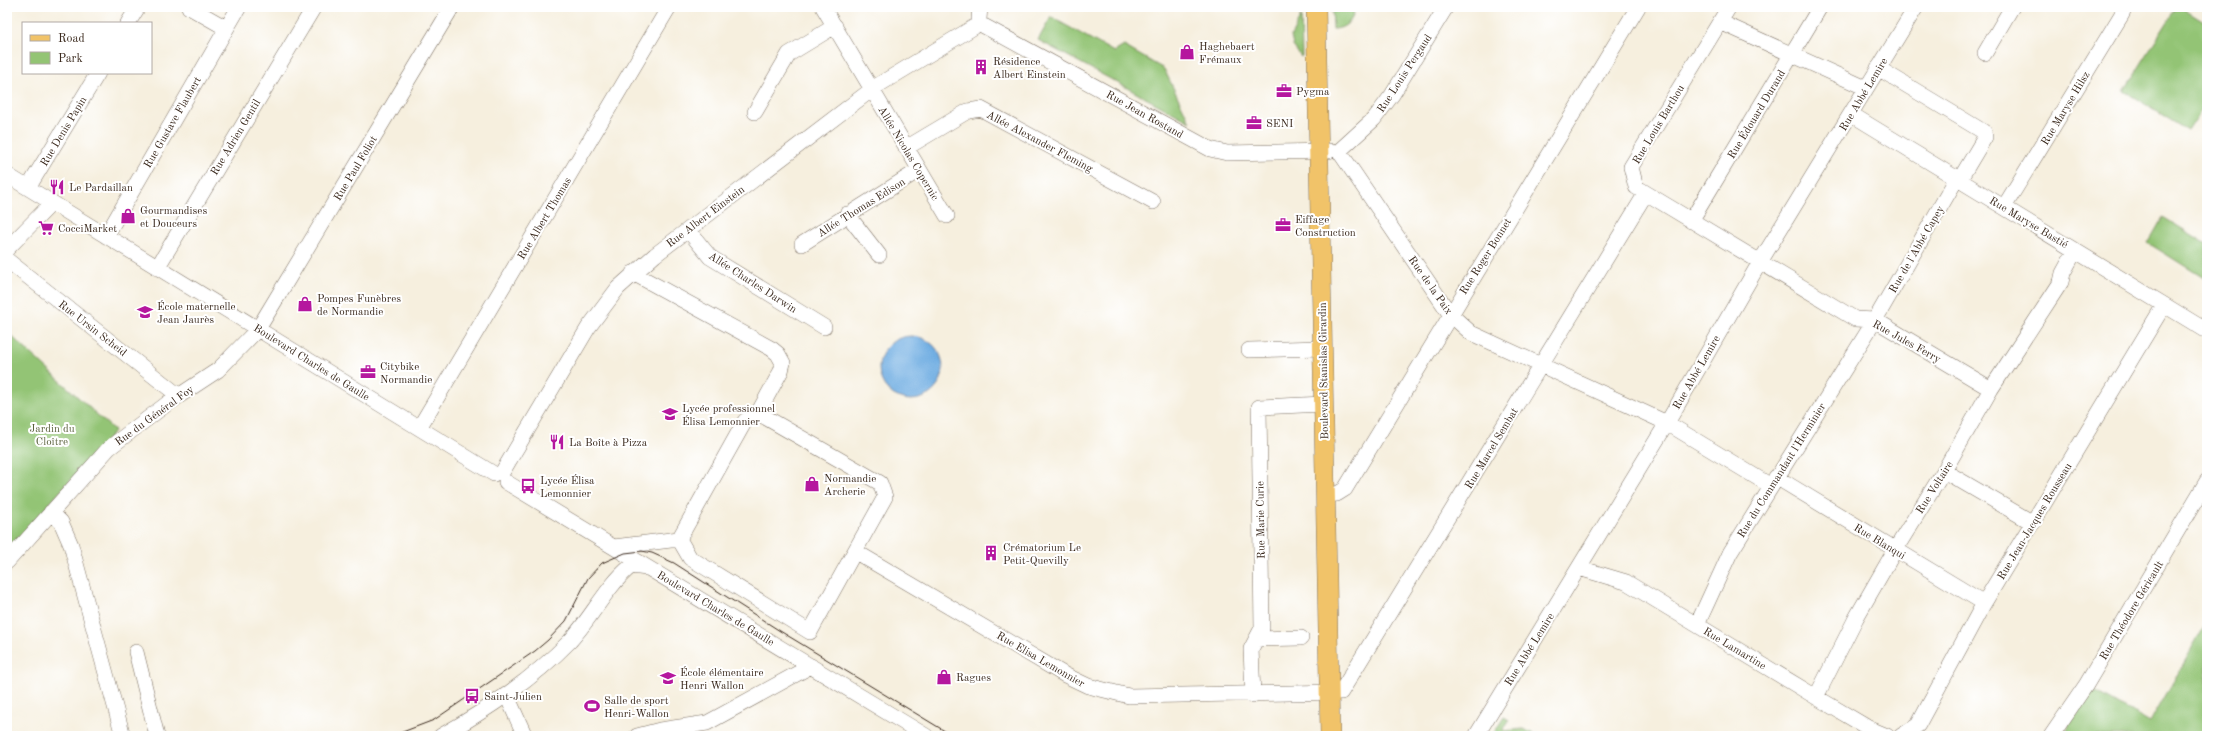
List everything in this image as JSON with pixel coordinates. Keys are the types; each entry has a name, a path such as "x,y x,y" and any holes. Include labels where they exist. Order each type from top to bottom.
{"main road":[{"name":"Boulevard Stanislas Girardin","path":"1316,7 1330,736"}],"street":[{"path":"129,22 138,7"},
{"path":"189,7 226,28"},
{"name":"Rue Gustave Flaubert","path":"106,236 239,7"},
{"name":"Rue Adrien Gentil","path":"157,268 314,7"},
{"name":"Rue Paul Foliot","path":"258,329 452,7"},
{"name":"Rue Albert Thomas","path":"419,428 669,7"},
{"name":"Allée Nicolas Copernic","path":"824,7 919,170 948,216"},
{"name":"Rue Louis Pergaud","path":"1339,151 1374,119 1392,95 1446,7"},
{"name":"Rue Roger Bonnet","path":"1326,495 1337,494 1345,489 1638,7"},
{"path":"1729,7 1720,22 1791,56 1866,88"},
{"name":"Rue Édouard Durand","path":"1691,221 1820,7"},
{"name":"Rue Abbé Lemire","path":"1476,736 1667,423 1760,262 1916,7"},
{"path":"1985,53 2012,7"},
{"name":"Rue Maryse Hilsz","path":"2004,207 2122,14 2124,7"},
{"name":"Rue Jean Rostand","path":"979,20 1192,140 1210,148 1228,153 1319,151"},
{"name":"Rue Albert Einstein","path":"501,475 588,328 602,307 634,273 872,90 979,20"},
{"name":"Rue Louis Barthou","path":"1720,22 1631,167 1636,187 1760,262"},
{"path":"755,112 789,54 835,26"},
{"name":"Rue de l'Abbé Capey","path":"1874,320 1957,178 1963,174 1985,137 1984,132 1878,68"},
{"name":"Rue Denis Papin","path":"28,188 97,74"},
{"name":"Allée Alexander Fleming","path":"906,148 968,111 981,109 1153,202"},
{"name":"Rue Maryse Bastié","path":"1851,114 2207,331"},
{"path":"1319,151 1339,151"},
{"name":"Rue de la Paix","path":"1339,151 1450,314 1471,333 1667,423"},
{"name":"Allée Thomas Edison","path":"802,244 847,214 919,170"},
{"name":"Boulevard Charles de Gaulle","path":"7,175 419,428 501,475 614,547 926,736"},
{"name":"Rue Marcel Sembat","path":"1329,693 1343,691 1646,193"},
{"path":"7,249 52,203"},
{"path":"847,214 879,255"},
{"name":"Allée Charles Darwin","path":"688,230 710,256 824,327"},
{"name":"Rue Voltaire","path":"1816,697 1856,618 1991,389 2060,282 2069,279 2081,254"},
{"name":"Rue Ursin Scheid","path":"7,260 179,396"},
{"name":"Rue Jules Ferry","path":"1760,262 1765,263 1855,319 1874,320 1991,389"},
{"path":"634,273 772,349 778,354 783,363 781,371 758,413 745,421 678,539"},
{"name":"Rue Jean-Jacques Rousseau","path":"1905,735 1918,726 1949,666 1980,615 1984,603 2028,534 2032,523 2164,305"},
{"name":"Rue du Commandant l'Herminier","path":"1696,625 1730,552 1874,320"},
{"name":"Rue du Général Foy","path":"7,562 109,448 179,396 218,370 258,329"},
{"path":"1249,350 1323,348"},
{"name":"Rue Marie Curie","path":"1249,695 1251,648 1262,628 1259,407 1324,404"},
{"path":"678,539 690,558 810,632 856,552 885,497 880,483 758,413"},
{"name":"Rue Blanqui","path":"1667,423 1774,481 1984,603"},
{"path":"1944,470 2032,523"},
{"name":"Rue Théodore Géricault","path":"2051,736 2086,685 2207,481"},
{"path":"51,512 61,522 71,545 123,736"},
{"path":"614,547 678,539"},
{"name":"Rue Elisa Lemonnier","path":"856,552 1088,686 1114,694 1144,697 1329,693"},
{"path":"441,736 485,711 526,681 571,640 617,577 631,566 652,569"},
{"name":"Rue Lamartine","path":"1579,568 1626,582 1870,729 1887,736"},
{"path":"1256,639 1301,638"},
{"path":"136,652 157,736"},
{"path":"637,736 660,730 706,723 811,666"},
{"path":"507,696 525,736"}],"green space":[{"path":"1332,7 1354,7 1351,20 1337,29 1333,29"},
{"path":"2177,7 2182,7 2207,23 2207,102 2188,131 2124,91"},
{"path":"1301,16 1301,57 1293,46 1291,36"},
{"path":"1051,17 1114,52 1124,46 1164,69 1190,122 1038,40"},
{"path":"2163,217 2207,244 2207,280 2148,243"},
{"name":"Jardin du Cloître","path":"7,332 115,431 7,551"},
{"path":"2207,622 2207,736 2063,736 2091,689 2150,723"},
{"path":"1504,717 1509,720 1503,731 1524,729 1537,736 1517,734 1492,736"}],"water":[{"path":"905,336 917,336 934,345 941,356 943,368 941,380 934,391 917,400 905,400 893,395 884,386 879,374 879,362 884,350 893,341"}],"tram line":[{"path":"392,736 434,720 535,651 566,621 588,578 602,563 625,553 642,551 652,553 674,563 780,631 953,736"}],"place":[{"name":"Haghebaert Frémaux","path":"1187,52"},
{"name":"Résidence Albert Einstein","path":"981,67"},
{"name":"Pygma","path":"1284,91"},
{"name":"SENI","path":"1254,123"},
{"name":"Le Pardaillan","path":"57,187"},
{"name":"Gourmandises et Douceurs","path":"128,216"},
{"name":"Eiffage Construction","path":"1283,225"},
{"name":"CocciMarket","path":"46,228"},
{"name":"Pompes Funèbres de Normandie","path":"305,304"},
{"name":"École maternelle Jean Jaurès","path":"145,312"},
{"name":"Citybike Normandie","path":"368,372"},
{"name":"Lycée professionnel Élisa Lemonnier","path":"670,414"},
{"name":"La Boîte à Pizza","path":"557,442"},
{"name":"Normandie Archerie","path":"812,484"},
{"name":"Lycée Élisa Lemonnier","path":"528,486"},
{"name":"Crématorium Le Petit-Quevilly","path":"991,553"},
{"name":"Ragues","path":"944,677"},
{"name":"École élémentaire Henri Wallon","path":"668,678"},
{"name":"Saint-Julien","path":"472,696"},
{"name":"Salle de sport Henri-Wallon","path":"592,706"}]}
